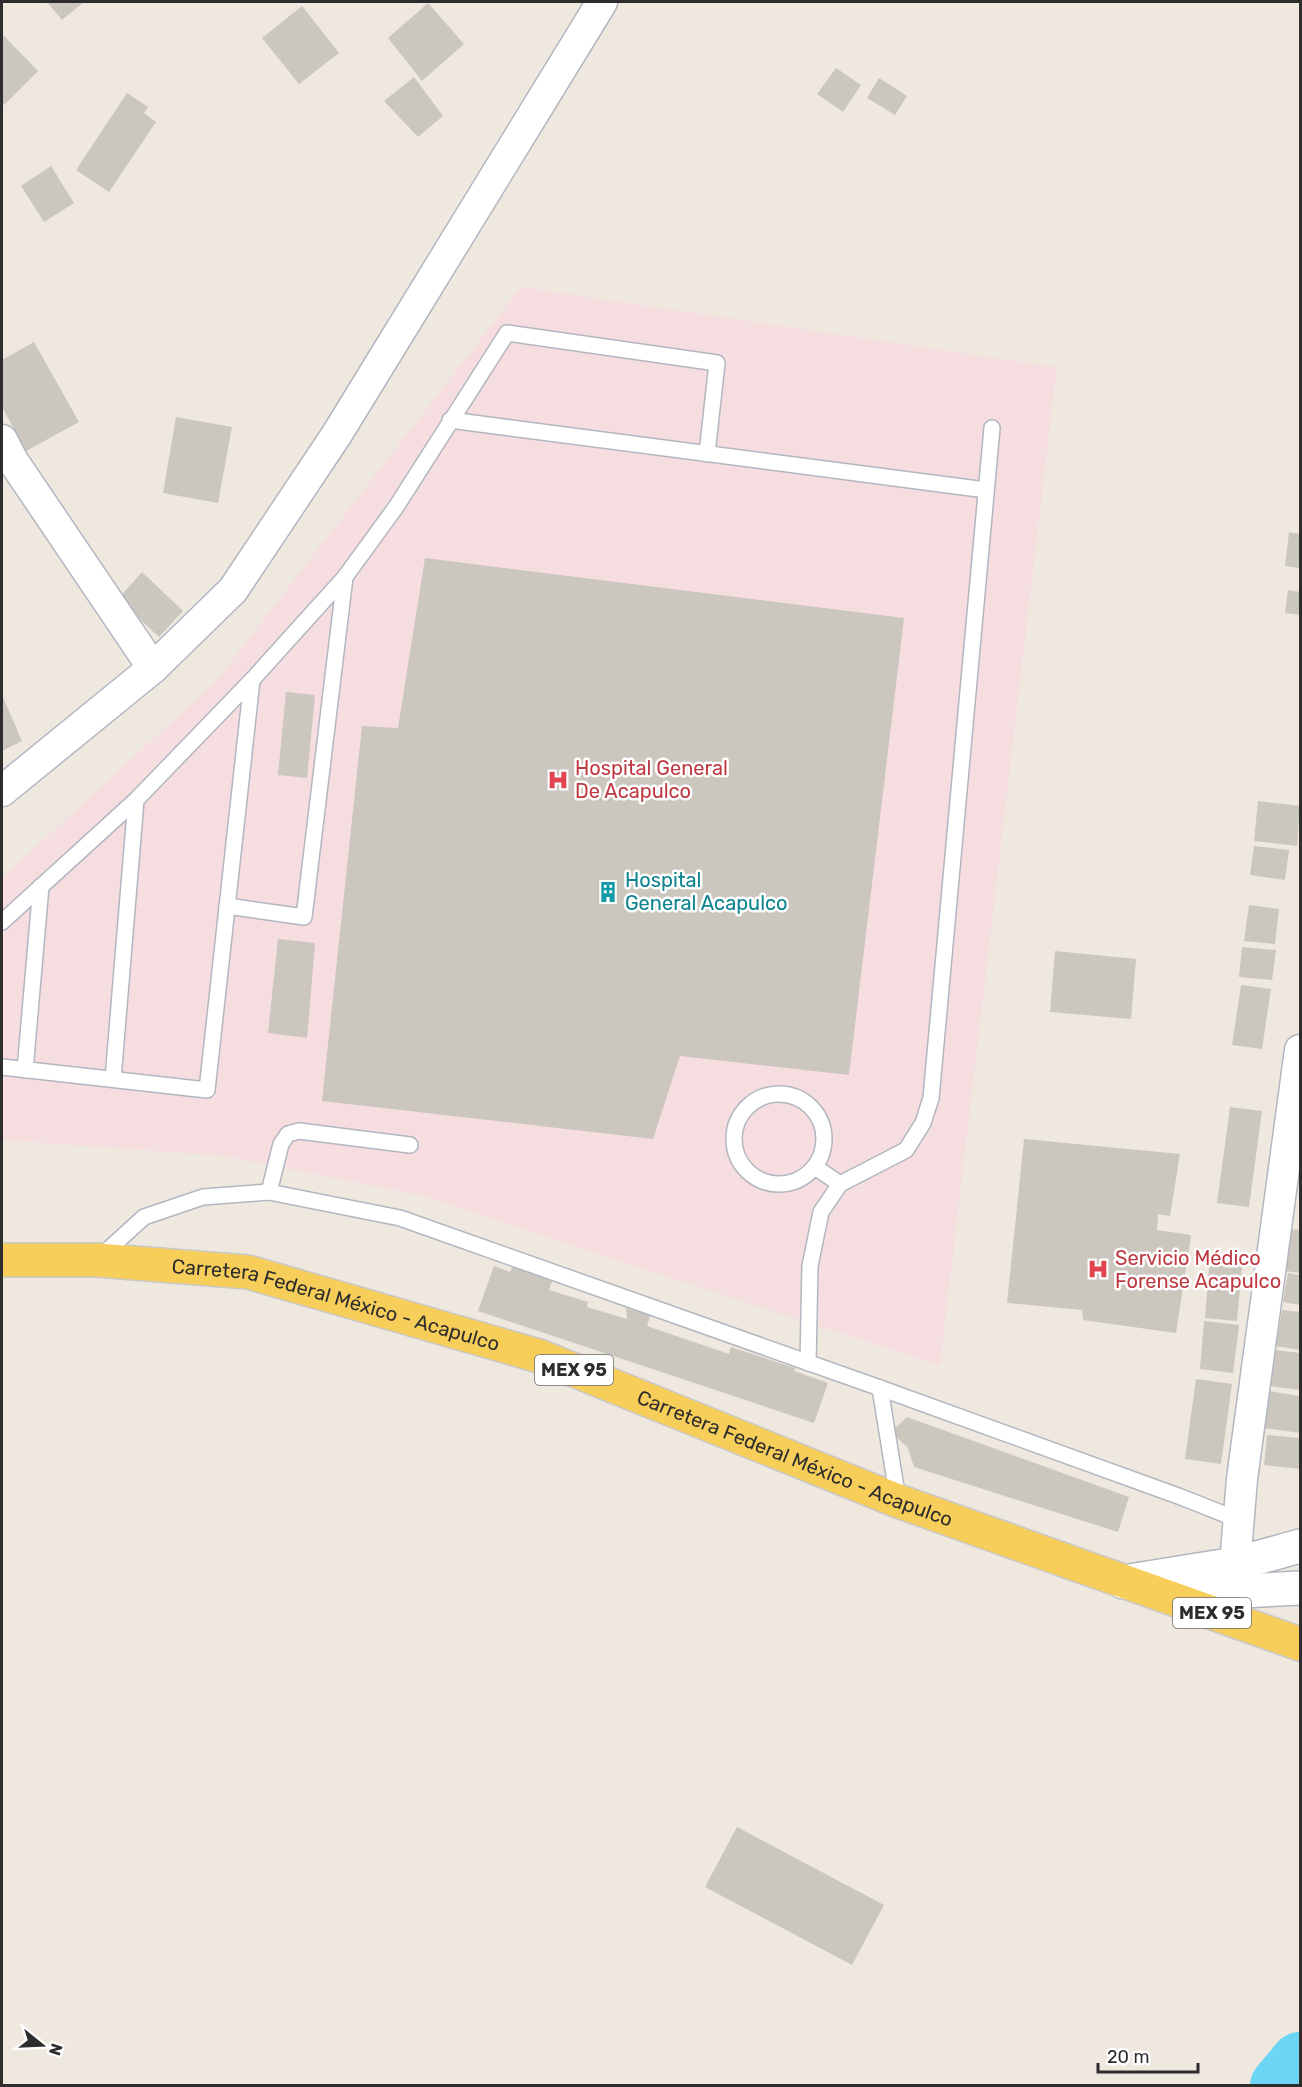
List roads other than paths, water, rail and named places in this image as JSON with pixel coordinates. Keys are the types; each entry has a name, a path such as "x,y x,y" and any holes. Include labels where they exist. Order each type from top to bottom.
{"main road":[{"name":"Carretera Federal México - Acapulco","path":"2,1260 97,1260 248,1272 539,1356 898,1501 1300,1644"},
{"path":"1123,1582 1235,1564 1300,1546"},
{"path":"1123,1582 1242,1591 1300,1588"}],"street":[{"path":"2,791 153,668 233,590 337,434 602,2"},
{"path":"2,440 13,462 153,668"},
{"path":"1235,1564 1242,1479 1300,1050"}],"lane":[{"path":"2,922 136,800 252,680 345,577 396,507 507,333 717,363 707,453"},
{"path":"450,420 986,490"},
{"path":"808,1363 810,1266 821,1212 840,1184 906,1150 923,1123 931,1098 992,428"},
{"path":"227,906 304,917 345,577"},
{"path":"2,1067 207,1090 252,680"},
{"path":"113,1079 136,800"},
{"path":"25,1070 42,886"},
{"path":"772,1094 788,1094 802,1100 814,1110 822,1123 824,1138 822,1153 815,1167 798,1180 788,1183 768,1183 754,1176 743,1166 736,1152 735,1137 738,1122 746,1108 758,1099 772,1094"},
{"path":"269,1192 281,1144 288,1134 299,1131 410,1145"},
{"path":"815,1167 840,1184"},
{"path":"97,1260 144,1217 203,1197 269,1192 400,1218 880,1388 1239,1520"},
{"path":"880,1388 898,1501"}],"waterway":[{"path":"1280,2086 1300,2062"}],"place":[{"name":"Hospital General De Acapulco","path":"558,780"},
{"name":"Hospital General Acapulco","path":"608,892"},
{"name":"Servicio Médico Forense Acapulco","path":"1098,1269"}]}
